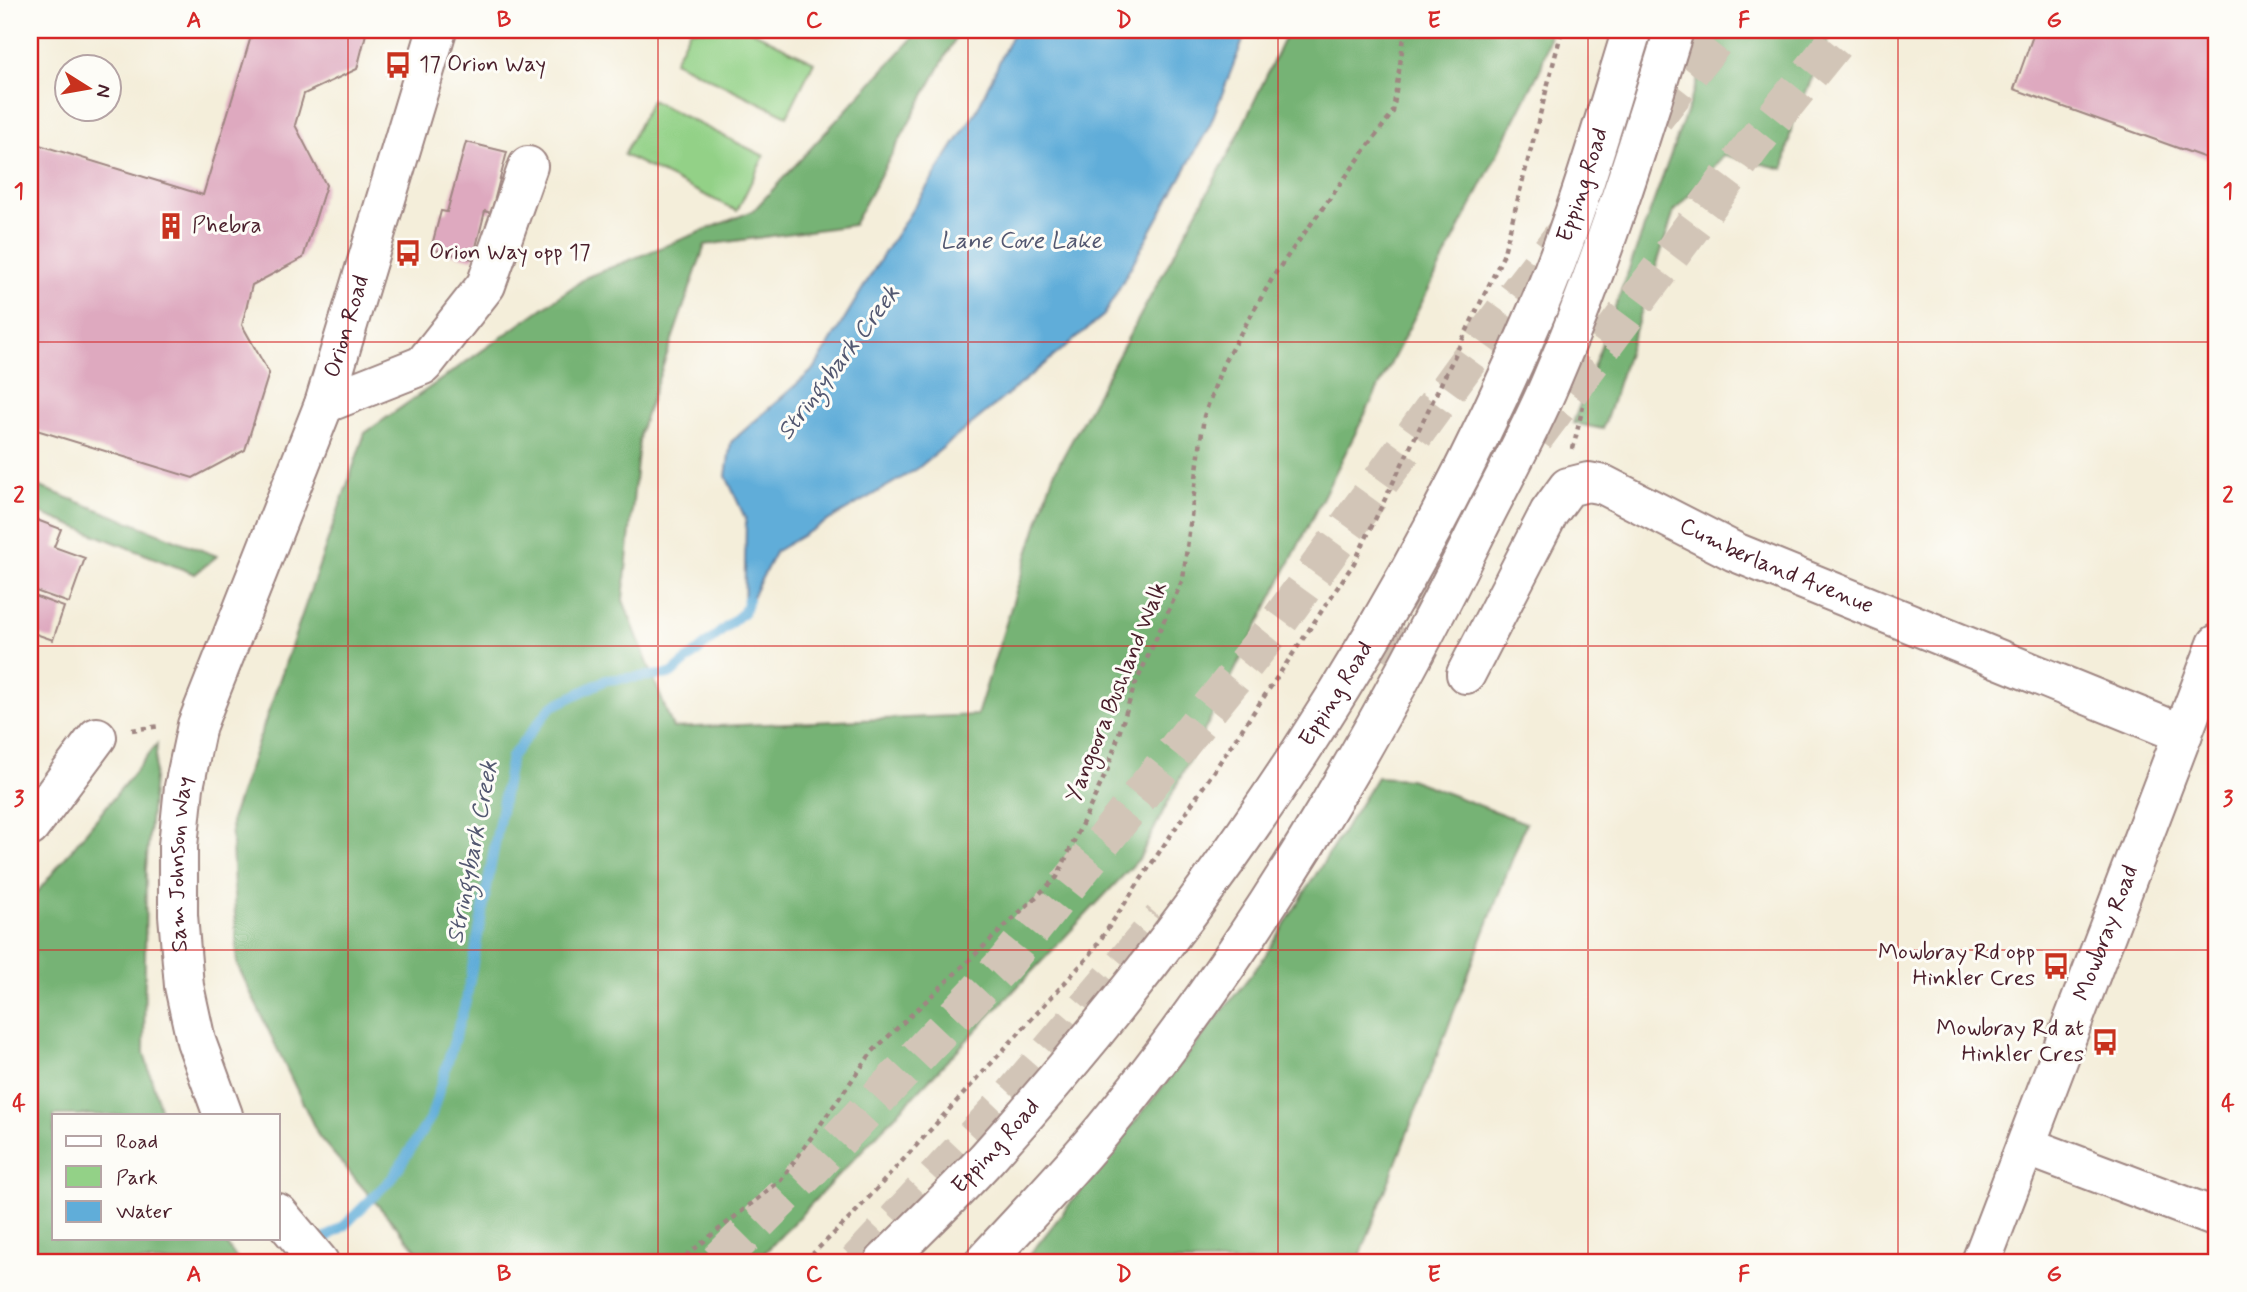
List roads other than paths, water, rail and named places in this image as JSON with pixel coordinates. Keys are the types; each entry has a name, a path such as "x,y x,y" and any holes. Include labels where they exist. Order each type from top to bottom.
{"main road":[{"name":"Orion Road","path":"240,616 281,519 324,404 437,30"},
{"name":"Epping Road","path":"884,1262 986,1160 1089,1039 1182,919 1343,688 1418,556 1479,440 1542,298 1601,129 1632,30"},
{"name":"Epping Road","path":"984,1262 1105,1128 1192,1012 1270,898 1354,766 1431,623 1550,383 1604,247 1674,30"},
{"path":"324,404 423,365 486,285 528,166"},
{"name":"Cumberland Avenue","path":"1466,674 1549,513 1568,487 1588,482 1604,485 1735,552 2183,734"},
{"name":"Sam Johnson Way","path":"223,1114 196,1041 184,986 178,915 178,846 184,788 197,725 240,616"},
{"name":"Mowbray Road","path":"1981,1262 2217,644"},
{"path":"30,827 97,737"},
{"path":"2026,1146 2217,1218"},
{"path":"280,1215 319,1262"}],"water":[{"name":"Lane Cove Lake","path":"1014,30 1247,30 1210,125 1104,315 917,469 776,551 744,612 746,520 726,476 731,442 814,369 886,250 977,110"}],"waterway":[{"name":"Stringybark Creek","path":"289,1262 345,1225 393,1177 431,1117 466,1001 511,757 551,707 606,680 671,674 744,612 748,599"}],"tunnel":[{"path":"718,1262 810,1170 1007,961 1274,628 1507,307 1723,30"},
{"path":"1535,437 1759,137 1845,30"},
{"path":"1376,655 1461,540"},
{"path":"857,1262 1013,1095 1162,919"}],"place":[{"name":"17 Orion Way","path":"398,65"},
{"name":"Phebra","path":"171,226"},
{"name":"Orion Way opp 17","path":"408,253"},
{"name":"Mowbray Rd opp Hinkler Cres","path":"2056,966"},
{"name":"Mowbray Rd at Hinkler Cres","path":"2105,1042"}]}
